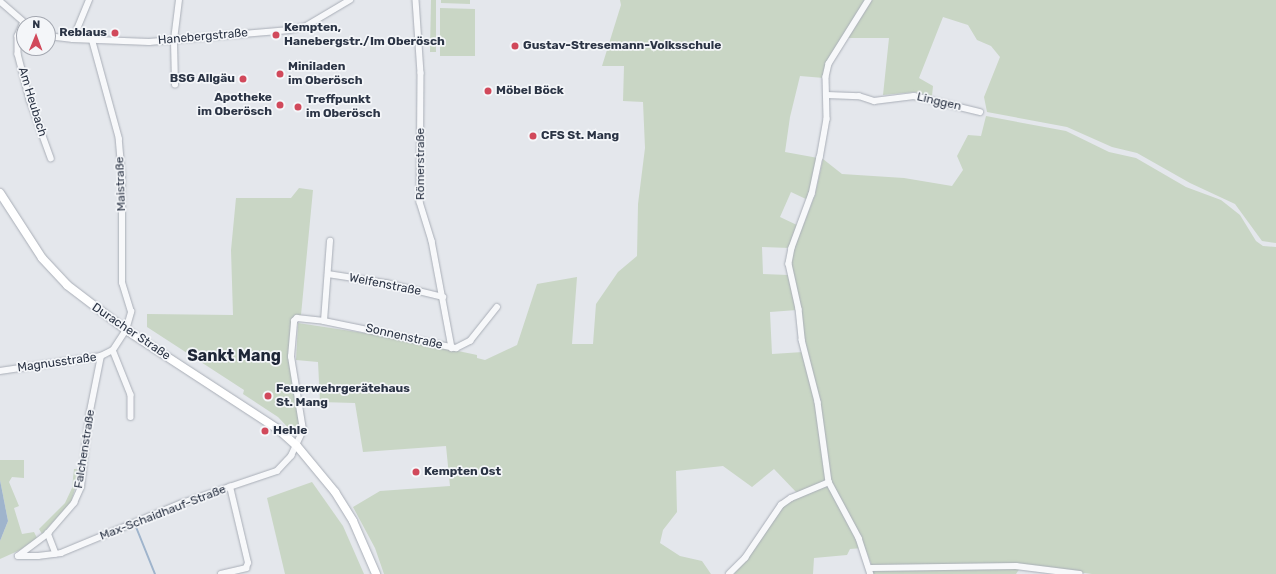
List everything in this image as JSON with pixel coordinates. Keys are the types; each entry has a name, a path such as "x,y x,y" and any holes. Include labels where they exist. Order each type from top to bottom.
{"main road":[{"name":"Duracher Straße","path":"0,193 28,238 57,276 126,330 280,431 295,444 324,476 353,521 376,574"}],"street":[{"path":"73,39 89,0"},
{"path":"175,85 174,40 179,0"},
{"name":"Hanebergstraße","path":"56,37 92,40 174,40 294,29 324,17 350,0"},
{"name":"Römerstraße","path":"416,0 421,73 420,202 432,241 452,348"},
{"path":"869,0 829,64 826,77 827,119 812,194 792,248 789,264 799,309 802,340 818,402 829,482 860,538 871,571 1016,566 1079,574"},
{"path":"0,2 17,16"},
{"name":"Maistraße","path":"92,40 119,139 122,177 122,277 131,312 126,330"},
{"name":"Am Heubach","path":"19,56 30,100 51,158"},
{"name":"Linggen","path":"827,95 859,96 874,101 914,96 980,112"},
{"path":"324,321 330,241"},
{"name":"Welfenstraße","path":"328,274 386,283 443,297"},
{"name":"Sonnenstraße","path":"295,444 303,428 291,357 294,321 301,317 452,348 464,346 470,341 497,307"},
{"name":"Magnusstraße","path":"0,371 101,356 113,350 126,330"},
{"path":"113,350 131,395 131,417"},
{"name":"Falchenstraße","path":"18,556 48,533 74,503 81,487 89,416 101,356"},
{"name":"Max-Schaidhauf-Straße","path":"18,556 56,554 182,503 277,471 295,444"},
{"path":"729,574 745,558 781,505 797,495 829,482"},
{"path":"221,574 246,568 248,563 230,487"},
{"path":"48,533 56,554"}],"green space":[{"path":"431,0 436,0 436,52 430,52"},
{"path":"441,0 470,0 470,4 441,3"},
{"path":"620,0 867,0 824,78 800,76 790,117 785,152 818,158 808,200 791,192 780,217 799,226 790,248 762,247 763,274 788,275 797,310 770,312 772,354 803,352 817,402 826,481 797,493 774,469 752,487 723,466 676,471 677,512 663,530 660,543 680,556 702,561 711,574 384,574 375,548 353,507 380,491 450,486 446,446 363,452 355,403 320,402 318,362 296,360 298,323 397,338 477,355 477,358 485,360 517,345 537,284 577,277 572,344 593,344 596,304 618,272 637,256 638,204 645,148 643,102 623,101 624,66 602,66 621,5"},
{"path":"872,0 1276,0 1276,243 1262,241 1235,204 1190,183 1137,153 1112,147 1067,127 987,112 984,97 1000,57 991,46 977,40 968,25 943,17 919,78 933,86 932,96 915,92 883,95 889,38 848,38"},
{"path":"440,8 475,9 475,56 440,56"},
{"path":"986,116 1066,131 1109,152 1136,158 1186,187 1221,200 1240,215 1256,241 1263,246 1276,247 1276,574 1092,574 1016,564 872,566 861,538 831,483 791,263 794,249 815,195 823,159 842,174 904,178 952,186 963,170 957,156 968,135 981,136"},
{"path":"299,188 313,190 301,315 297,316 289,357 301,427 296,436 278,417 243,394 244,390 147,327 147,314 233,315 231,250 236,198 291,198"},
{"path":"0,460 24,460 24,478 12,477 9,482 19,506 14,508 22,534 34,532 37,538 20,550 0,559 0,541 8,521 0,480"},
{"path":"74,469 80,469 71,502 42,534 39,529 65,503 72,488"},
{"path":"312,482 343,526 364,574 285,574 267,498"},
{"path":"828,485 862,548 850,549 847,555 814,558 813,574 734,574 772,517 792,499"},
{"path":"1020,568 1016,574 873,574 873,570"}],"water":[{"path":"0,480 8,521 0,541"}],"waterway":[{"path":"136,527 155,574"}],"place":[{"name":"Reblaus","path":"115,33"},
{"name":"Kempten, Hanebergstr./Im Oberösch","path":"276,35"},
{"name":"Gustav-Stresemann-Volksschule","path":"515,46"},
{"name":"Miniladen im Oberösch","path":"280,74"},
{"name":"BSG Allgäu","path":"243,79"},
{"name":"Möbel Böck","path":"488,91"},
{"name":"Apotheke im Oberösch","path":"280,105"},
{"name":"Treffpunkt im Oberösch","path":"298,107"},
{"name":"CFS St. Mang","path":"533,136"},
{"name":"Feuerwehrgerätehaus St. Mang","path":"268,396"},
{"name":"Hehle","path":"265,431"},
{"name":"Kempten Ost","path":"416,472"}],"district":[{"name":"Sankt Mang","path":"234,356"}]}
